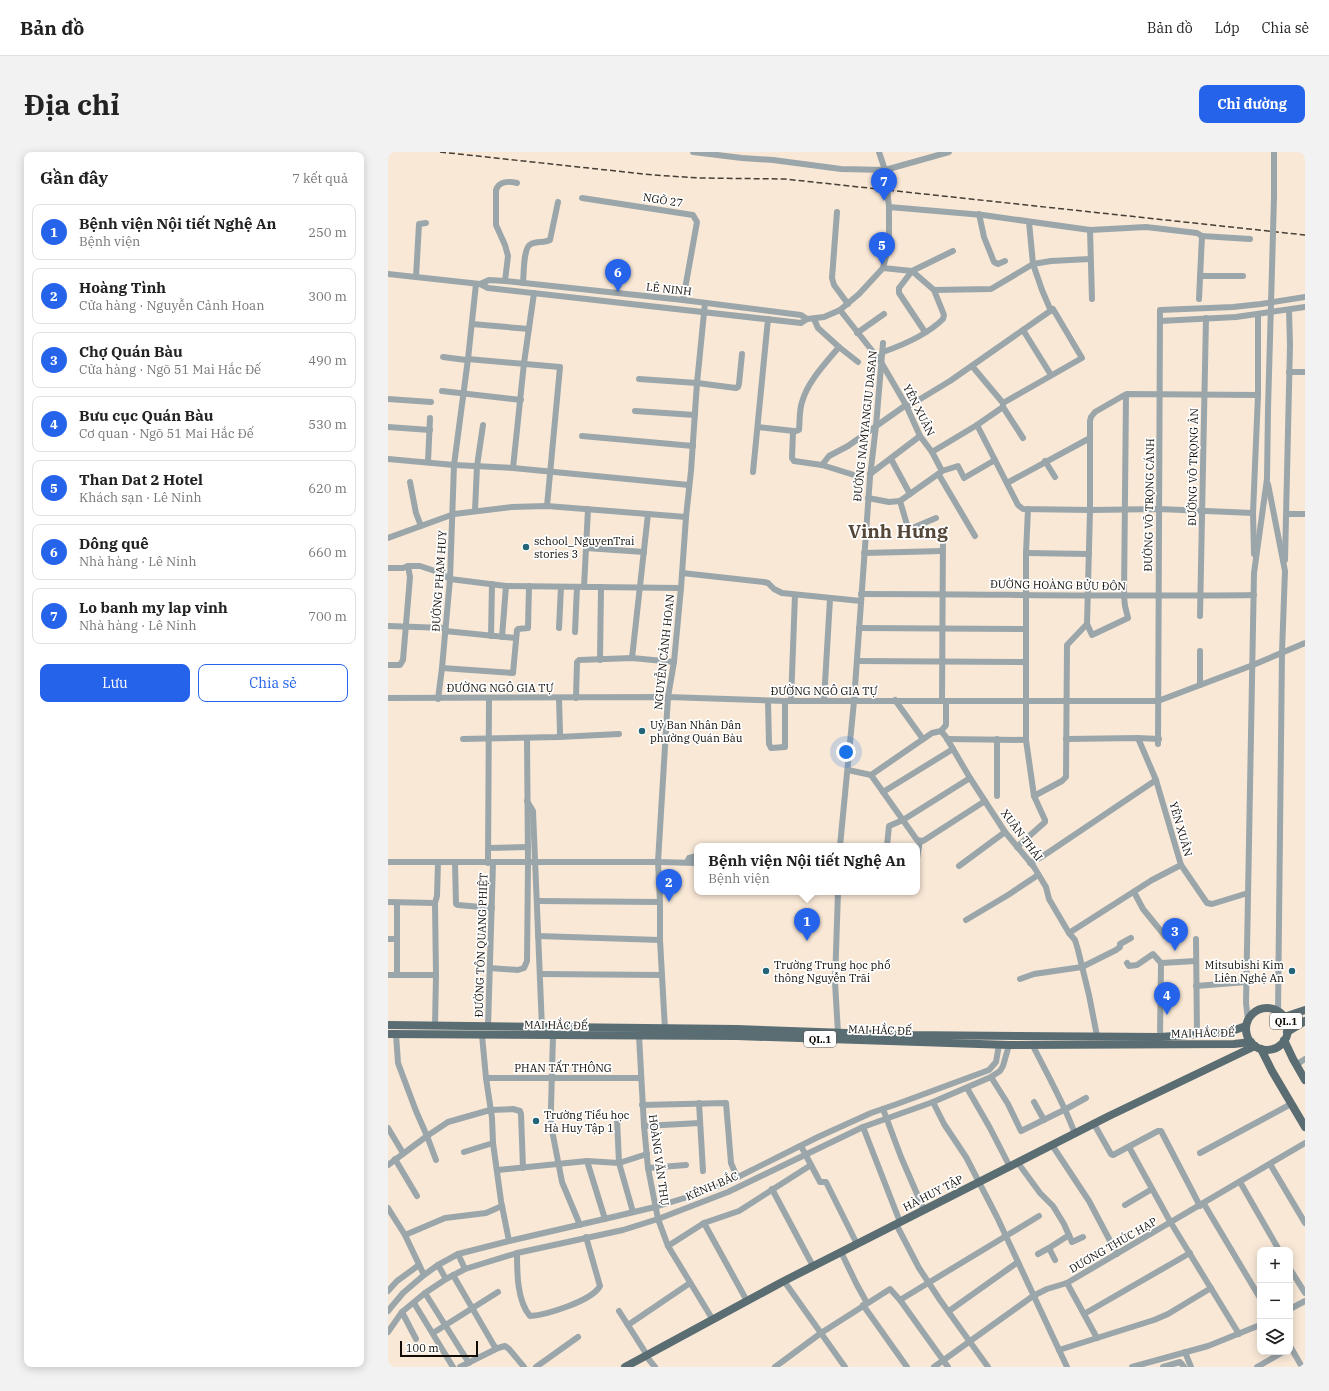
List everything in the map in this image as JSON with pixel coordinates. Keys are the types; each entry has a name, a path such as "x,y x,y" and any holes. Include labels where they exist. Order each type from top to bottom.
{"main road":[{"name":"QL.1","path":"1247,1023 1256,1011 1261,1009 1273,1009 1281,1014 1287,1026 1286,1036"},
{"name":"QL.1","path":"1281,1014 1305,1010"},
{"name":"QL.1","path":"1256,1046 1272,1049 1278,1047 1286,1036 1305,1021"},
{"name":"MAI HẮC ĐẾ","path":"388,1026 542,1028 639,1036 737,1033 838,1033 896,1038 1097,1036 1160,1037 1232,1031 1247,1023"},
{"path":"1247,1023 1248,1037 1256,1046 1305,1127"},
{"name":"MAI HẮC ĐẾ","path":"392,1034 553,1036 584,1032 665,1029 896,1038 1009,1045 1234,1044 1256,1046"},
{"path":"1286,1036 1296,1065 1305,1080"},
{"name":"HÀ HUY TẬP","path":"625,1367 856,1244 1094,1124 1256,1046"}],"street":[{"path":"693,152 833,168 885,170 950,152"},
{"name":"LÊ NINH","path":"478,284 489,280 505,281 683,300 801,315 807,319 824,317 840,310 848,304 883,268 887,257 889,244 889,207 885,170 879,152"},
{"path":"1254,573 1267,479 1274,152"},
{"path":"505,281 508,256 496,225 496,190 497,187 503,183 517,183"},
{"name":"NGÕ 27","path":"582,198 693,215 697,222 683,300"},
{"path":"524,283 526,248 531,244 550,240 558,202"},
{"path":"889,207 979,214 1090,230 1146,227 1197,233 1202,236 1250,239"},
{"path":"837,212 832,278 834,285 848,304"},
{"path":"979,214 984,237 994,262 998,264 1005,261"},
{"path":"822,465 829,456 848,446 907,406 972,366 1051,311 1033,264 1029,222"},
{"path":"416,277 419,224 426,223"},
{"path":"1090,230 1092,299"},
{"path":"1199,299 1202,236"},
{"path":"925,332 898,291 900,286 912,271 953,251"},
{"path":"934,290 990,289 1033,264 1051,261 1090,259"},
{"path":"883,268 912,271 934,290 944,317 939,323 900,347 883,352"},
{"name":"LÊ NINH","path":"388,274 478,284 488,288 594,301 801,323 807,319"},
{"path":"1200,276 1243,276"},
{"name":"ĐƯỜNG PHẠM HUY","path":"438,699 450,579 454,514 454,465 478,284"},
{"path":"594,301 596,291"},
{"path":"513,468 528,329 534,293"},
{"path":"1247,1023 1246,1003 1254,595 1252,513 1258,395 1260,314 1261,304 1305,296"},
{"name":"NGUYỄN CẢNH HOAN","path":"665,1029 660,940 658,862 668,697 674,662 681,588 697,383 705,303"},
{"name":"ĐƯỜNG VÕ TRỌNG CÁNH","path":"1138,738 1158,742 1160,310 1233,307 1261,304"},
{"path":"1160,321 1260,314 1305,307"},
{"name":"YÊN XUÂN","path":"840,310 881,362 907,406 920,436 932,452 977,425 1003,405 1051,375 1082,358 1053,309 1051,311"},
{"path":"1281,1014 1282,652 1287,514 1289,310"},
{"path":"858,333 884,314"},
{"name":"ĐƯỜNG VÕ TRỌNG ÂN","path":"1200,616 1206,318"},
{"path":"753,472 768,319"},
{"path":"814,319 818,328 838,348 858,362"},
{"path":"472,324 528,329"},
{"path":"1023,330 1051,375"},
{"name":"ĐƯỜNG NAMYANGJU DASAN","path":"840,843 854,701 870,474 876,426 883,343"},
{"path":"758,427 794,431 799,430 800,407 804,394 812,381 838,348"},
{"path":"639,379 697,383 737,388 739,384 742,354"},
{"path":"443,357 560,367 547,506"},
{"path":"972,366 1003,405 1023,438"},
{"path":"1289,372 1305,372"},
{"path":"442,390 463,394 521,400"},
{"path":"1126,395 1124,596 1128,618 1092,635 1087,624 1090,510 1090,421 1092,414 1126,395 1258,395"},
{"path":"388,399 431,402"},
{"path":"635,411 695,415"},
{"path":"428,462 430,418"},
{"path":"475,512 477,466 482,425"},
{"path":"977,425 1018,505 1023,509 1159,509 1252,513"},
{"path":"388,427 430,430"},
{"path":"794,431 792,459 794,461 822,465 854,475"},
{"path":"582,436 693,446"},
{"path":"870,474 920,436"},
{"path":"1007,483 1045,461 1090,438"},
{"path":"932,452 940,473 975,536"},
{"path":"388,459 454,465 513,468 690,485"},
{"path":"891,459 910,494"},
{"path":"868,498 889,502 900,501 940,473 958,466 964,478 995,460"},
{"path":"1045,461 1055,477"},
{"path":"1267,479 1285,571"},
{"path":"410,482 416,513 421,526"},
{"path":"900,501 908,528 910,529 936,518"},
{"path":"388,538 454,514 512,507 547,506 686,518"},
{"path":"575,632 586,548 588,509"},
{"path":"1017,847 1045,822 1044,816 1034,796 1026,740 1026,553 1028,509"},
{"path":"632,658 648,514"},
{"path":"1287,514 1305,514"},
{"path":"871,775 932,733 941,732 946,724 942,661 943,533"},
{"path":"586,548 644,552"},
{"path":"864,553 943,552"},
{"path":"1026,553 1089,554"},
{"path":"388,665 400,665 403,660 410,577 408,566"},
{"path":"388,568 420,566 438,572 450,579 506,586 681,588"},
{"path":"682,574 764,582 768,583 778,591 795,595 861,601"},
{"path":"491,636 492,584"},
{"path":"502,637 506,586"},
{"path":"442,668 513,673 518,629 528,628 529,586"},
{"path":"559,628 561,587"},
{"path":"600,587 600,660"},
{"name":"ĐƯỜNG HOÀNG BỬU ĐÔN","path":"861,594 1026,594 1124,596 1254,595"},
{"path":"768,701 768,744 771,748 785,747 795,595"},
{"path":"824,700 830,598"},
{"path":"1034,796 1065,779 1067,645 1087,624"},
{"path":"388,626 445,629 516,638"},
{"path":"859,628 1026,629"},
{"name":"ĐƯỜNG NGÔ GIA TỰ","path":"388,698 668,697 768,701 1158,701 1253,665 1305,643"},
{"path":"1200,651 1200,685"},
{"path":"576,698 578,660 632,658 674,662"},
{"path":"857,661 1026,662"},
{"name":"ĐƯỜNG TÔN QUANG PHIỆT","path":"488,1027 492,908 491,863 488,848 489,698"},
{"path":"559,698 559,737"},
{"path":"895,700 923,739"},
{"name":"XUÂN THÁI","path":"941,732 947,739 1005,832 1034,867 1046,887 1049,899 1069,933 1075,940 1097,1036"},
{"path":"463,739 620,734"},
{"path":"527,738 528,848 537,901 542,1028"},
{"path":"1066,739 1138,738"},
{"name":"YÊN XUÂN","path":"1138,738 1156,780 1181,865 1207,904 1210,905 1248,893"},
{"path":"947,739 1026,740"},
{"path":"997,739 997,796"},
{"path":"883,792 953,749"},
{"path":"848,770 871,775 917,840 920,842 985,801"},
{"path":"887,843 890,826 903,820 970,778"},
{"path":"1030,863 1043,856 1156,780"},
{"path":"490,968 518,970 524,968 527,961 533,811 527,801"},
{"path":"958,866 1005,832"},
{"path":"488,848 528,848"},
{"path":"687,862 690,858 694,857"},
{"path":"388,862 694,863"},
{"path":"435,1026 435,903 437,896 438,862"},
{"path":"455,863 456,904 458,906 492,908"},
{"path":"1069,933 1134,892 1181,865"},
{"path":"966,920 1018,890 1038,874"},
{"path":"1134,892 1143,909 1165,936"},
{"path":"838,895 835,982 838,1033"},
{"path":"537,901 660,902"},
{"path":"388,902 435,903"},
{"path":"397,902 397,975"},
{"path":"538,936 660,940"},
{"path":"1020,979 1037,974 1082,967 1116,950 1120,947 1120,944 1131,938"},
{"path":"1196,938 1197,1035"},
{"path":"388,939 397,939"},
{"path":"1127,964 1129,966 1137,965 1153,954 1161,963 1160,1037"},
{"path":"1161,963 1196,961"},
{"path":"540,974 662,975"},
{"path":"388,975 436,975"},
{"path":"1196,986 1247,982"},
{"path":"392,1034 398,1063 436,1160"},
{"path":"482,1035 492,1118 493,1143 502,1206 509,1241"},
{"path":"553,1036 551,1125 564,1187 580,1225"},
{"name":"HOÀNG VĂN THỤ","path":"639,1036 642,1105 648,1168 658,1219 668,1246 713,1320"},
{"path":"999,1044 996,1062 994,1065 1000,1071 1005,1061 1009,1045"},
{"path":"1032,1044 1049,1080 1066,1109 1075,1134"},
{"path":"1296,1065 1305,1059"},
{"name":"KÊNH BẮC","path":"388,1312 424,1275 458,1254 655,1207 722,1185 871,1113 977,1075 989,1070 994,1065"},
{"name":"KÊNH BẮC","path":"388,1332 402,1312 425,1293 446,1279 465,1269 517,1253 623,1230 658,1219 728,1192 805,1154 863,1128 967,1088 992,1077 1000,1071"},
{"path":"992,1077 1010,1108 1020,1130 1022,1131 1086,1098"},
{"name":"PHAN TẤT THÔNG","path":"486,1078 641,1078"},
{"path":"967,1088 1010,1167"},
{"path":"642,1105 724,1102 727,1104 731,1163 737,1177"},
{"path":"933,1102 940,1117 966,1157 979,1182 1067,1367"},
{"path":"1034,1102 1044,1120"},
{"path":"699,1103 703,1172"},
{"path":"1200,1153 1291,1104"},
{"path":"883,1109 924,1210"},
{"path":"388,1164 448,1122 490,1110 513,1110 520,1112 522,1168"},
{"path":"617,1119 619,1163 633,1212"},
{"path":"644,1126 700,1123"},
{"path":"1094,1124 1111,1154 1115,1154 1158,1131 1161,1132 1202,1205 1257,1293"},
{"path":"388,1128 403,1153"},
{"path":"863,1128 910,1252 928,1282 988,1367"},
{"path":"464,1152 493,1143"},
{"name":"DƯƠNG THÚC HẠP","path":"934,1367 1033,1296 1047,1289 1067,1283 1202,1205 1305,1143"},
{"path":"1052,1145 1088,1201 1118,1254"},
{"path":"801,1146 820,1182 826,1182 856,1244"},
{"path":"1129,1147 1171,1223 1239,1334"},
{"path":"498,1170 586,1161 619,1163 647,1154"},
{"path":"395,1159 416,1196"},
{"path":"586,1161 606,1219"},
{"path":"1018,1163 1040,1193 1053,1206 1064,1224 1072,1242 1083,1237"},
{"path":"1270,1164 1305,1223"},
{"path":"648,1168 686,1165"},
{"path":"668,1246 704,1223 739,1211 811,1165"},
{"path":"1240,1182 1277,1247"},
{"path":"772,1189 813,1266"},
{"path":"1125,1205 1152,1189"},
{"path":"405,1235 445,1218 486,1213 502,1206"},
{"path":"388,1208 405,1235 424,1275"},
{"path":"900,1300 1039,1216"},
{"path":"704,1223 747,1301"},
{"path":"1038,1254 1069,1235"},
{"path":"517,1253 518,1281 525,1310 530,1316 561,1310 598,1290 600,1286 586,1237"},
{"path":"1049,1248 1055,1260"},
{"path":"841,1252 873,1320 908,1367"},
{"path":"1084,1314 1190,1253"},
{"path":"458,1254 465,1269"},
{"path":"948,1311 1018,1262"},
{"path":"388,1291 397,1281 419,1265"},
{"path":"438,1265 446,1279"},
{"path":"1293,1274 1305,1293"},
{"path":"453,1275 496,1349"},
{"path":"784,1281 845,1367"},
{"path":"628,1325 690,1283"},
{"path":"1067,1283 1097,1338"},
{"path":"1058,1350 1160,1318 1211,1288"},
{"path":"774,1367 821,1333 865,1304 890,1290 900,1300 948,1367"},
{"path":"433,1333 498,1292"},
{"path":"425,1293 469,1363"},
{"path":"1293,1308 1305,1301"},
{"path":"414,1303 453,1367"},
{"path":"619,1311 646,1355 656,1367"},
{"path":"402,1312 416,1339"},
{"path":"1132,1367 1208,1346 1257,1326"},
{"path":"536,1367 578,1337"},
{"path":"460,1367 505,1346 524,1367"},
{"path":"1185,1352 1190,1367"},
{"path":"1293,1352 1302,1367"},
{"path":"1257,1367 1278,1355"},
{"path":"1163,1367 1180,1362 1184,1367"}],"railway":[{"path":"440,152 653,175 699,178 785,179 1305,235"}],"place":[{"name":"Lo banh my lap vinh","path":"884,201"},
{"name":"Than Dat 2 Hotel","path":"882,265"},
{"name":"Dông quê","path":"618,292"},
{"name":"school_NguyenTrai stories 3","path":"526,547"},
{"name":"Uỷ Ban Nhân Dân phường Quán Bàu","path":"642,731"},
{"name":"Hoàng Tình","path":"669,902"},
{"name":"Bệnh viện Nội tiết Nghệ An","path":"807,941"},
{"name":"Chợ Quán Bàu","path":"1175,951"},
{"name":"Trường Trung học phổ thông Nguyễn Trãi","path":"766,971"},
{"name":"Mitsubishi Kim Liên Nghệ An","path":"1292,971"},
{"name":"Bưu cục Quán Bàu","path":"1167,1015"},
{"name":"Trường Tiểu học Hà Huy Tập 1","path":"536,1121"}],"district":[{"name":"Vinh Hưng","path":"898,531"}]}
